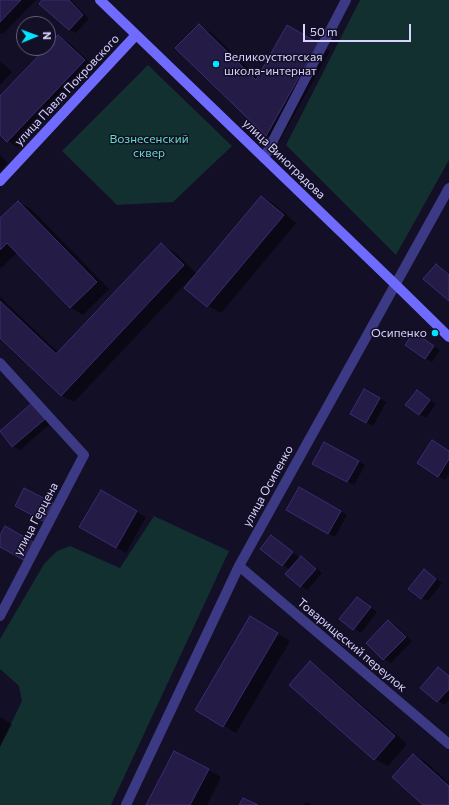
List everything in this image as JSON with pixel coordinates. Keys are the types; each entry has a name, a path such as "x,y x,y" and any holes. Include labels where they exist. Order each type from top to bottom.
{"street":[{"name":"улица Виноградова","path":"100,0 395,284 449,338"},
{"path":"264,158 346,0"},
{"name":"улица Павла Покровского","path":"0,181 136,34"},
{"name":"улица Осипенко","path":"126,805 239,566 449,188"},
{"name":"улица Герцена","path":"0,363 84,455 0,616"},
{"name":"Товарищеский переулок","path":"239,566 449,744"}],"green space":[{"path":"360,0 449,0 449,160 396,255 286,145"},
{"name":"Вознесенский сквер","path":"148,65 232,146 173,202 117,205 62,151"},
{"path":"154,516 229,551 111,805 0,805 0,746 22,701 19,686 0,669 0,639 44,564 57,551 70,546 120,568"}],"building":[{"path":"0,0 21,0 0,22"},
{"path":"42,0 69,0 83,15 69,30 56,19 56,16 53,16 39,4"},
{"name":"Великоустюгская школа-интернат","path":"199,24 256,80 287,25 318,43 266,136 175,48"},
{"path":"58,35 85,60 7,142 0,135 0,96 38,56 56,56 56,37"},
{"path":"261,196 284,215 207,307 184,288"},
{"path":"18,201 97,282 70,308 7,243 0,250 0,218"},
{"path":"161,243 184,265 61,396 0,338 0,301 56,354"},
{"path":"436,264 449,275 449,301 423,279"},
{"path":"414,332 434,346 425,359 405,345"},
{"path":"364,389 380,398 366,423 350,414"},
{"path":"417,390 430,400 419,415 405,405"},
{"path":"32,403 45,419 12,447 0,431"},
{"path":"432,440 449,451 449,459 438,477 417,463"},
{"path":"324,442 359,461 347,482 312,464"},
{"path":"299,487 341,511 328,534 286,510"},
{"path":"24,488 53,503 43,521 15,506"},
{"path":"101,490 137,511 116,548 79,527"},
{"path":"5,526 33,542 24,560 0,547 0,535"},
{"path":"271,535 293,552 282,566 260,549"},
{"path":"301,556 316,569 300,587 285,574"},
{"path":"424,569 436,579 421,599 408,589"},
{"path":"357,597 371,607 353,630 339,619"},
{"path":"250,616 278,633 223,727 195,710"},
{"path":"388,620 406,637 383,660 366,643"},
{"path":"310,661 395,736 374,760 289,685"},
{"path":"438,667 449,676 449,689 437,702 420,688"},
{"path":"174,751 209,769 190,805 146,805"},
{"path":"413,754 449,786 449,805 423,805 392,777"},
{"path":"243,798 258,805 239,805"}],"place":[{"name":"Великоустюгская школа-интернат","path":"216,64"},
{"name":"Осипенко","path":"435,333"}]}
